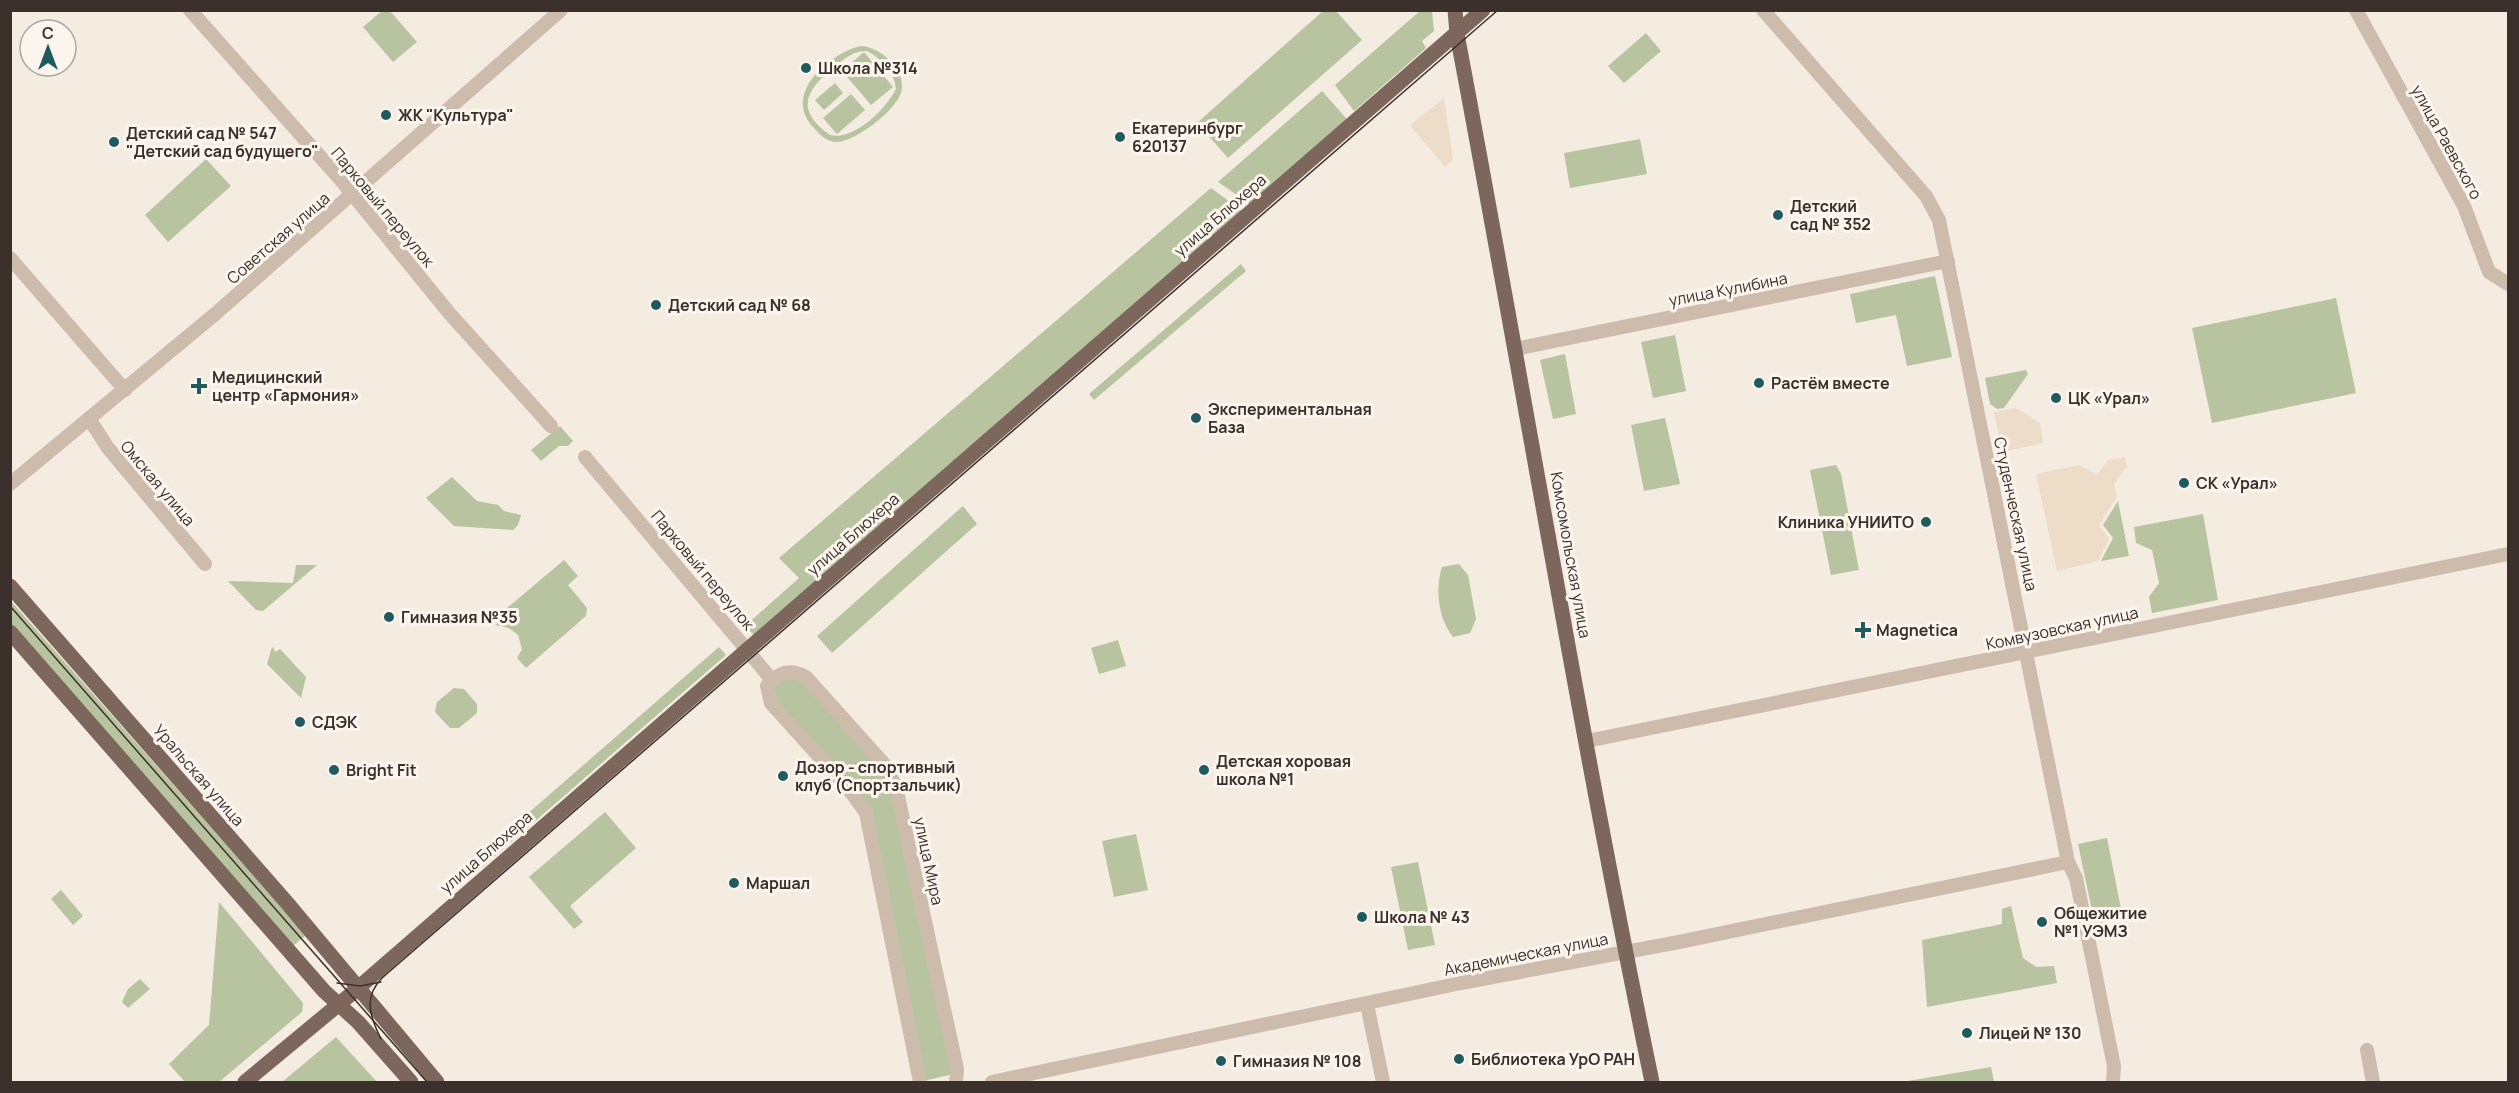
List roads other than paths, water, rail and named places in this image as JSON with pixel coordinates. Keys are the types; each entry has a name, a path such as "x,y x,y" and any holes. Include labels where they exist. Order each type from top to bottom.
{"main road":[{"name":"Комсомольская улица","path":"1455,10 1457,34 1625,951 1652,1083"},
{"name":"улица Блюхера","path":"245,1083 748,650 1483,10"},
{"name":"Уральская улица","path":"10,586 358,988 436,1083"},
{"path":"10,632 338,1005 358,1022 411,1083"}],"street":[{"name":"Парковый переулок","path":"190,10 352,195 450,314 551,426"},
{"name":"Советская улица","path":"10,484 90,420 352,195 561,10"},
{"name":"улица Раевского","path":"2356,10 2464,206 2489,272 2508,284"},
{"name":"Студенческая улица","path":"1766,14 1926,196 1939,220 2028,652 2068,862 2076,878 2114,1066 2113,1083"},
{"path":"10,258 125,390"},
{"name":"улица Кулибина","path":"1515,349 1948,261"},
{"name":"Омская улица","path":"90,420 108,448 205,564"},
{"name":"Парковый переулок","path":"585,457 748,650"},
{"name":"Комвузовская улица","path":"1587,741 2508,554"},
{"path":"748,650 772,680 767,686 771,703 851,792 866,813 920,1083"},
{"name":"улица Мира","path":"772,680 790,671 806,677 890,774 896,787 957,1069 956,1083"},
{"name":"Академическая улица","path":"992,1083 1625,951 2068,862"},
{"path":"1367,1004 1383,1083"},
{"path":"2367,1050 2373,1083"}],"tram line":[{"path":"381,1039 371,1015 370,1000 372,992 382,978 1498,10"},
{"path":"10,606 427,1082"},
{"path":"337,983 360,986 381,982"}],"place":[{"name":"Школа №314","path":"806,68"},
{"name":"ЖК \"Культура\"","path":"386,115"},
{"name":"Екатеринбург 620137","path":"1120,137"},
{"name":"Детский сад № 547 \"Детский сад будущего\"","path":"114,142"},
{"name":"Детский сад № 352","path":"1778,215"},
{"name":"Детский сад № 68","path":"656,305"},
{"name":"Растём вместе","path":"1759,383"},
{"name":"Медицинский центр «Гармония»","path":"199,386"},
{"name":"ЦК «Урал»","path":"2056,398"},
{"name":"Экспериментальная База","path":"1196,418"},
{"name":"СК «Урал»","path":"2184,483"},
{"name":"Клиника УНИИТО","path":"1926,522"},
{"name":"Гимназия №35","path":"389,617"},
{"name":"Magnetica","path":"1863,630"},
{"name":"СДЭК","path":"300,722"},
{"name":"Bright Fit","path":"334,770"},
{"name":"Детская хоровая школа №1","path":"1204,770"},
{"name":"Дозор - спортивный клуб (Спортзальчик)","path":"783,776"},
{"name":"Маршал","path":"734,883"},
{"name":"Школа № 43","path":"1362,917"},
{"name":"Общежитие №1 УЭМЗ","path":"2042,922"},
{"name":"Лицей № 130","path":"1967,1033"},
{"name":"Библиотека УрО РАН","path":"1459,1059"},
{"name":"Гимназия № 108","path":"1221,1061"}]}
